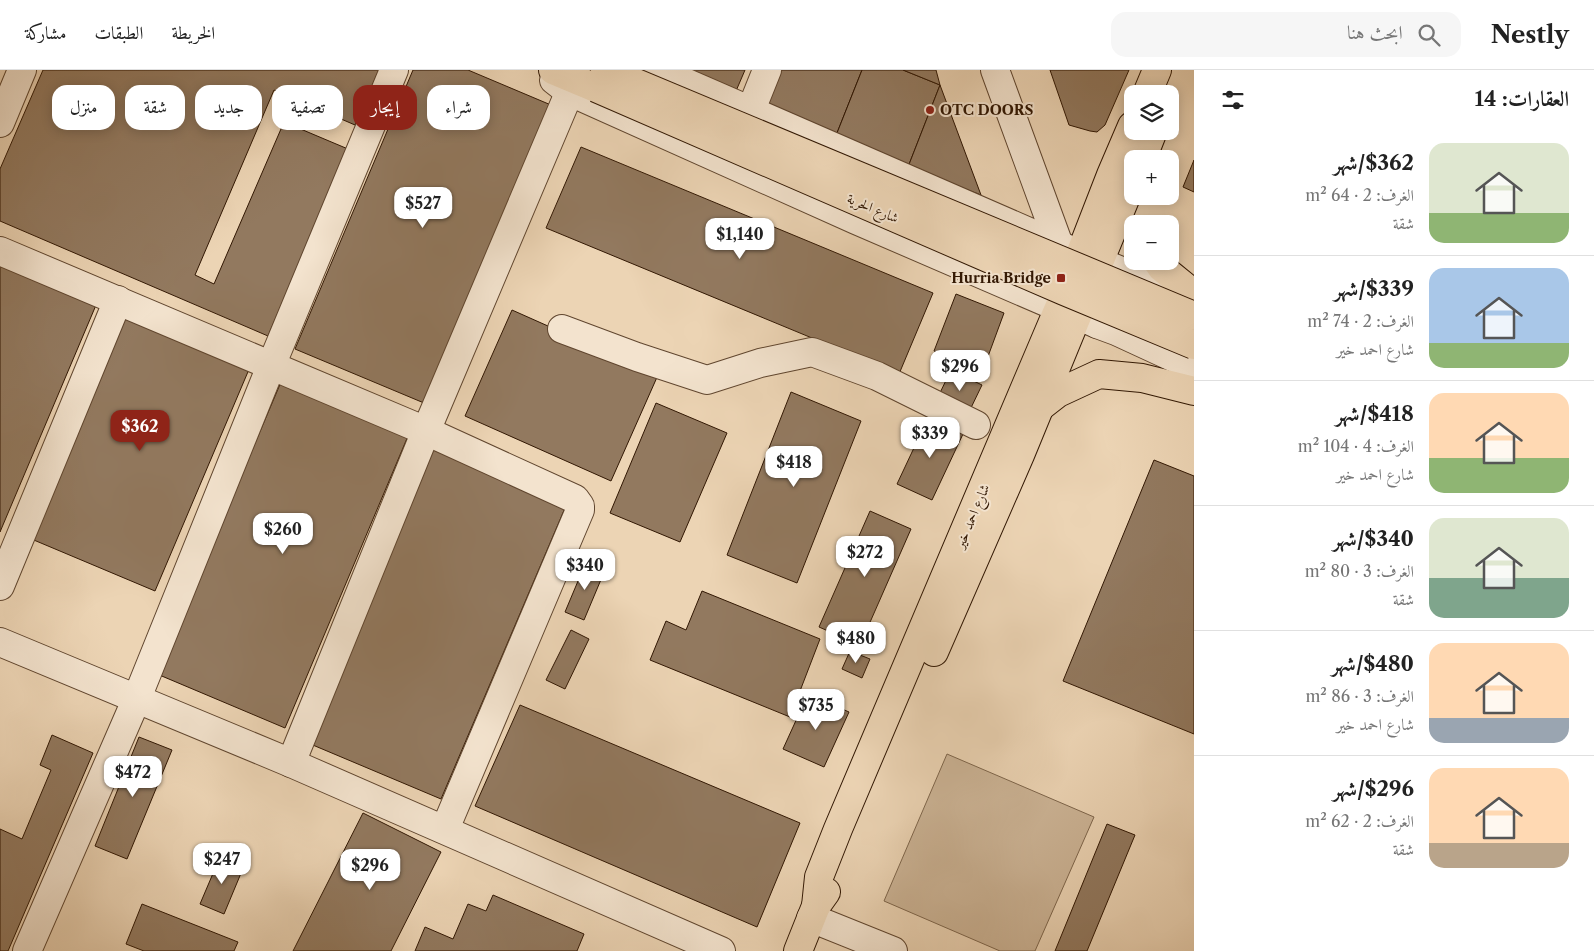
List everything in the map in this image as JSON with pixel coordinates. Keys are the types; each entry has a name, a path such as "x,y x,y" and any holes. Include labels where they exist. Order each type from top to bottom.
{"main road":[{"path":"1151,85 1157,70"},
{"path":"1171,85 1177,70"},
{"name":"شارع الحرية","path":"583,78 1194,316"},
{"name":"شارع الحرية","path":"583,78 1064,291 1194,345"},
{"name":"شارع احمد خير","path":"813,912 832,884 854,836 1040,407 1076,310 1080,254 1126,140"},
{"name":"شارع احمد خير","path":"1080,254 1124,195"},
{"path":"1164,270 1194,294"},
{"name":"شارع احمد خير","path":"798,951 813,912 819,877 989,430 1076,310"},
{"path":"1040,407 1058,393 1099,374 1142,378 1194,391"}],"street":[{"path":"0,123 22,70"},
{"path":"27,951 137,698 394,70"},
{"path":"545,70 557,84 583,78 856,220 1076,310 1116,331 1194,367"},
{"path":"657,70 1080,254 1194,301"},
{"path":"751,110 768,70"},
{"path":"995,70 1080,254 1076,310"},
{"path":"291,763 426,431 583,78"},
{"path":"0,251 426,431 575,499 580,506 580,510 445,829"},
{"path":"0,586 118,300"},
{"path":"562,329 637,357 707,380 760,363 812,352 877,376 989,430"},
{"path":"0,642 291,763 721,951"},
{"path":"813,912 893,951"}],"shaded area":[{"path":"947,754 1094,817 1035,951 1000,951 884,901"}],"building":[{"path":"43,70 379,70 372,85 353,85 353,124 343,120 343,85 272,85 272,95 262,118 262,85 195,85 195,130 257,130 195,275 214,284 281,130 303,130 348,149 268,336 0,221 0,169"},
{"path":"413,70 468,70 551,105 424,403 295,349 388,130 417,130 417,85 407,85"},
{"path":"686,70 745,70 736,91"},
{"path":"778,70 862,70 835,138 763,109"},
{"path":"862,70 903,70 940,85 908,167 835,138"},
{"path":"903,70 936,70 940,85"},
{"path":"1050,70 1129,70 1105,125 1097,132 1069,125"},
{"path":"940,85 981,195 908,167"},
{"path":"581,147 933,293 899,374 546,228"},
{"path":"1194,160 1194,192 1183,187"},
{"path":"0,256 99,298 0,532"},
{"path":"956,294 1004,313 983,370 934,351"},
{"path":"512,310 658,375 611,481 465,416"},
{"path":"124,314 250,367 155,591 29,538"},
{"path":"951,370 982,385 968,414 937,399"},
{"path":"281,382 408,436 285,728 157,674"},
{"path":"791,392 861,421 797,583 727,555"},
{"path":"656,403 727,433 680,542 610,513"},
{"path":"928,418 963,434 932,500 897,484"},
{"path":"435,445 568,501 441,799 308,743"},
{"path":"1154,460 1194,476 1194,734 1063,681"},
{"path":"870,511 911,529 860,645 819,627"},
{"path":"586,562 605,570 584,620 565,612"},
{"path":"702,591 820,639 790,717 650,660 666,621 686,630"},
{"path":"571,630 589,639 565,689 546,680"},
{"path":"850,651 870,659 862,678 842,669"},
{"path":"808,694 849,712 824,767 783,749"},
{"path":"520,705 800,823 757,927 475,806"},
{"path":"52,735 93,753 8,951 0,951 0,829 22,839 51,770 40,765"},
{"path":"139,737 172,750 127,859 95,846"},
{"path":"363,813 441,852 391,951 293,951"},
{"path":"1107,824 1135,835 1087,951 1055,951"},
{"path":"220,857 244,866 224,914 200,904"},
{"path":"493,895 584,934 577,951 415,951 425,927 453,939 468,904 486,911"},
{"path":"142,904 238,942 234,951 144,951 126,944"}],"place":[{"name":"OTC DOORS","path":"930,110"},
{"name":"Hurria Bridge","path":"1061,278"}]}
